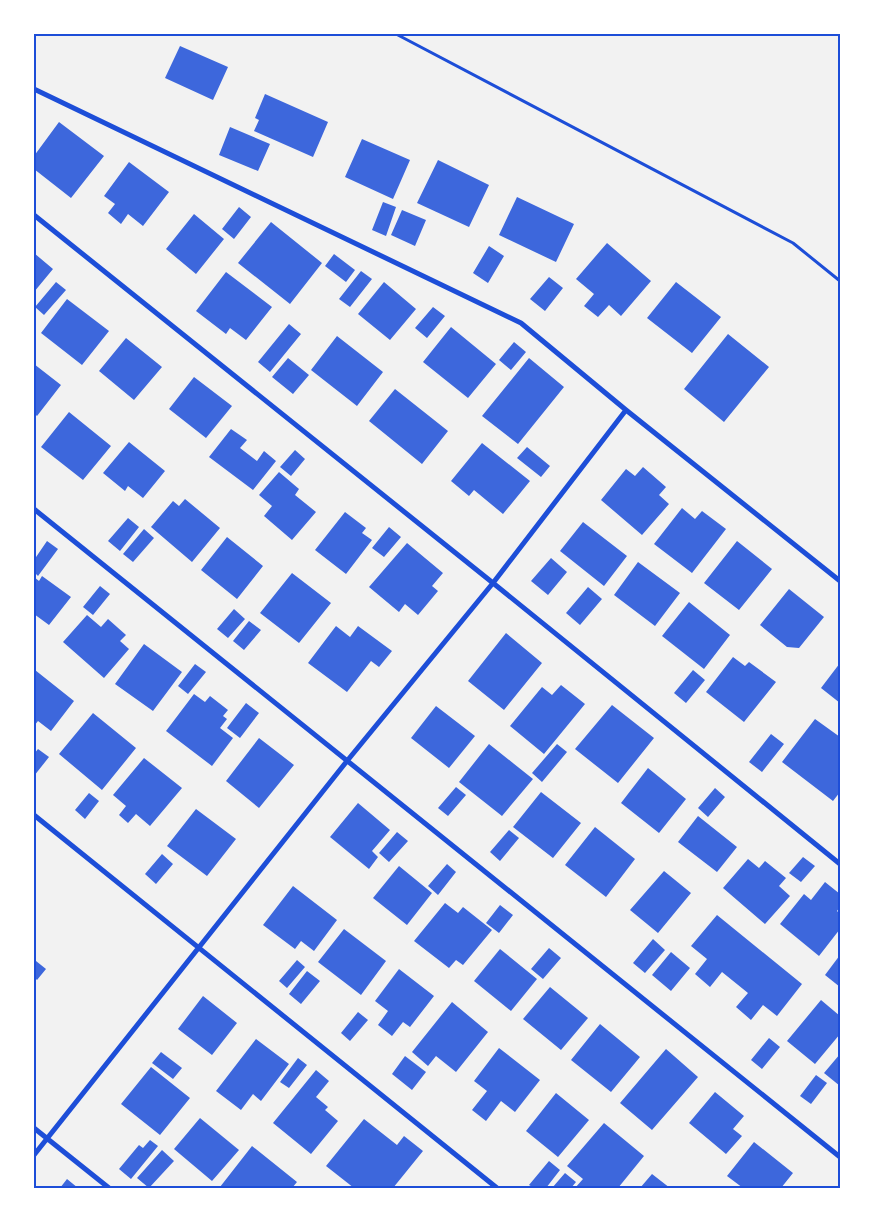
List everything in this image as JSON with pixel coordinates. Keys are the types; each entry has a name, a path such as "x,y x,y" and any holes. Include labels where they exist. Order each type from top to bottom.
{"street":[{"path":"34,89 522,323 626,410 840,581"},
{"path":"34,215 840,864"},
{"path":"34,1155 346,761 493,583 626,410"},
{"path":"34,509 840,1157"},
{"path":"34,815 497,1188"},
{"path":"34,1128 109,1188"}],"path":[{"path":"396,34 793,243 840,281"}],"building":[{"path":"180,46 228,67 213,100 165,78"},
{"path":"265,94 328,122 313,157 254,131 259,120 255,118"},
{"path":"59,122 104,156 71,198 34,169 34,156"},
{"path":"230,127 270,144 258,171 219,155"},
{"path":"362,139 410,160 393,199 345,177"},
{"path":"438,160 489,185 469,227 417,203"},
{"path":"129,162 169,192 143,226 128,214 121,224 108,213 115,204 104,196"},
{"path":"517,197 574,224 556,262 499,235"},
{"path":"383,202 396,207 386,236 372,230"},
{"path":"239,207 251,217 234,239 222,229"},
{"path":"402,210 426,220 415,246 391,235"},
{"path":"194,214 224,239 196,274 166,249"},
{"path":"271,222 322,263 290,304 238,263"},
{"path":"607,243 651,281 621,316 609,305 598,317 584,306 594,294 576,279"},
{"path":"489,246 504,256 488,283 473,273"},
{"path":"34,253 53,269 34,292"},
{"path":"334,254 355,270 346,282 325,266"},
{"path":"361,271 372,279 350,307 339,299"},
{"path":"226,272 272,307 246,340 230,328 226,334 196,311"},
{"path":"549,277 563,288 545,311 530,299"},
{"path":"56,282 66,290 44,315 35,307"},
{"path":"384,282 416,309 390,340 358,314"},
{"path":"676,282 721,317 692,353 647,318"},
{"path":"67,299 109,331 82,365 41,333"},
{"path":"433,307 445,316 427,338 415,328"},
{"path":"289,324 301,334 270,372 258,362"},
{"path":"451,327 496,364 468,398 423,362"},
{"path":"728,334 769,367 724,422 684,389"},
{"path":"337,336 383,372 357,406 311,370"},
{"path":"126,338 162,367 134,400 99,371"},
{"path":"514,342 526,352 511,370 499,360"},
{"path":"288,358 309,375 293,394 272,377"},
{"path":"529,358 564,387 518,444 482,416"},
{"path":"34,364 61,385 37,416 34,413"},
{"path":"194,377 232,406 206,438 169,409"},
{"path":"395,389 448,431 422,464 369,421"},
{"path":"69,412 111,446 83,480 41,447"},
{"path":"231,429 247,440 240,448 257,461 264,451 276,461 253,490 209,457"},
{"path":"129,442 165,471 143,498 128,486 125,491 103,473"},
{"path":"482,443 530,481 503,514 474,490 469,496 451,481"},
{"path":"527,447 550,466 541,477 517,458"},
{"path":"295,450 305,459 291,476 280,467"},
{"path":"643,467 666,487 659,495 669,504 642,535 601,500 626,469 635,476"},
{"path":"279,472 299,489 295,495 316,512 292,540 264,516 272,506 259,495"},
{"path":"185,499 220,528 192,562 151,527 173,501 179,506"},
{"path":"682,508 695,519 702,511 726,529 692,573 654,544"},
{"path":"345,512 366,528 362,533 372,540 346,574 315,550"},
{"path":"128,518 139,527 120,551 108,541"},
{"path":"583,522 627,556 604,586 560,551"},
{"path":"389,527 401,537 384,557 372,548"},
{"path":"144,529 154,538 133,562 123,554"},
{"path":"227,537 263,566 237,599 201,570"},
{"path":"47,541 58,549 38,576 34,572 34,560"},
{"path":"737,541 772,569 739,610 704,583"},
{"path":"407,543 443,573 432,586 438,591 418,615 405,604 399,612 369,587"},
{"path":"551,558 567,572 548,595 531,581"},
{"path":"638,562 680,593 655,626 614,595"},
{"path":"292,573 331,603 299,643 260,613"},
{"path":"42,576 71,597 49,625 34,614 34,577 39,581"},
{"path":"100,586 110,594 93,615 83,607"},
{"path":"588,587 602,599 580,625 566,613"},
{"path":"789,589 824,617 799,648 787,647 760,625"},
{"path":"689,602 730,635 704,669 662,636"},
{"path":"234,609 245,619 228,638 217,629"},
{"path":"87,615 101,627 108,619 126,635 120,641 129,649 104,678 63,642"},
{"path":"249,621 261,630 244,650 233,641"},
{"path":"336,626 350,637 358,626 392,651 379,667 371,661 347,692 308,663"},
{"path":"506,633 542,663 504,710 468,681"},
{"path":"144,644 182,672 153,711 115,684"},
{"path":"733,657 745,666 749,662 776,682 744,722 706,692"},
{"path":"840,663 840,703 821,688"},
{"path":"195,664 206,672 188,694 178,686"},
{"path":"35,670 74,701 51,731 38,721 34,726"},
{"path":"693,670 705,680 686,703 674,693"},
{"path":"561,685 585,704 544,754 510,726 542,687 552,695"},
{"path":"194,694 205,702 210,696 228,710 223,716 227,719 220,728 233,738 212,766 166,731"},
{"path":"246,703 259,713 240,738 227,728"},
{"path":"612,705 654,738 618,783 575,749"},
{"path":"436,706 475,736 449,768 411,738"},
{"path":"93,713 136,748 102,790 59,754"},
{"path":"815,719 840,737 840,792 833,801 782,762"},
{"path":"771,734 784,744 762,772 749,762"},
{"path":"259,738 294,765 259,808 226,781"},
{"path":"489,744 533,779 502,816 459,782"},
{"path":"557,744 567,752 542,782 532,773"},
{"path":"38,749 49,757 34,776 34,754"},
{"path":"144,758 182,788 150,826 136,814 128,823 119,815 126,806 113,795"},
{"path":"648,768 686,799 659,833 621,803"},
{"path":"456,787 466,795 448,816 438,808"},
{"path":"715,788 725,797 708,817 698,808"},
{"path":"541,792 581,823 553,858 513,827"},
{"path":"89,793 99,801 85,819 75,810"},
{"path":"358,803 390,830 372,851 378,857 369,869 330,837"},
{"path":"196,809 236,839 207,876 167,846"},
{"path":"698,816 737,847 717,872 678,842"},
{"path":"595,827 635,859 606,897 565,865"},
{"path":"509,830 519,838 500,861 490,852"},
{"path":"397,832 408,841 389,862 379,853"},
{"path":"162,854 173,864 156,884 145,874"},
{"path":"803,857 815,866 801,882 789,873"},
{"path":"748,859 759,868 765,861 786,878 779,886 790,896 765,924 723,888"},
{"path":"447,864 456,872 438,895 428,886"},
{"path":"399,866 432,893 407,925 373,898"},
{"path":"664,871 691,893 658,933 630,910"},
{"path":"825,882 840,894 840,907 837,911 840,914 840,929 819,956 780,924 804,894 811,900"},
{"path":"293,886 337,920 314,951 301,941 295,949 263,925"},
{"path":"445,903 458,913 463,907 492,930 463,965 456,960 449,968 414,941"},
{"path":"500,905 513,915 499,933 486,923"},
{"path":"717,915 802,984 777,1016 763,1005 751,1020 736,1007 748,993 722,972 710,987 695,974 707,959 691,946"},
{"path":"344,929 386,961 361,995 318,962"},
{"path":"653,939 665,950 645,973 633,963"},
{"path":"549,948 561,958 543,979 531,969"},
{"path":"500,949 537,979 511,1011 474,981"},
{"path":"671,952 690,968 671,991 652,975"},
{"path":"840,955 840,987 825,975"},
{"path":"297,960 305,967 287,988 279,981"},
{"path":"36,961 46,969 37,980 34,977 34,964"},
{"path":"399,969 434,996 410,1027 403,1022 392,1036 378,1025 388,1011 375,1001"},
{"path":"307,971 320,981 301,1004 289,994"},
{"path":"550,987 588,1018 561,1050 523,1019"},
{"path":"203,996 237,1023 212,1055 178,1029"},
{"path":"821,1000 840,1016 840,1034 815,1064 787,1041"},
{"path":"452,1002 488,1032 456,1072 436,1056 428,1066 412,1052"},
{"path":"358,1012 368,1020 350,1041 341,1033"},
{"path":"600,1024 640,1057 611,1092 571,1060"},
{"path":"769,1038 780,1047 762,1069 751,1060"},
{"path":"256,1039 289,1064 261,1101 253,1094 241,1110 216,1091"},
{"path":"499,1048 540,1080 515,1112 501,1101 486,1121 472,1110 487,1091 474,1081"},
{"path":"666,1049 698,1077 652,1130 620,1103"},
{"path":"161,1052 182,1068 173,1079 152,1063"},
{"path":"840,1054 840,1086 824,1073"},
{"path":"405,1056 426,1072 412,1090 392,1074"},
{"path":"298,1058 307,1065 289,1088 280,1082"},
{"path":"151,1067 190,1098 160,1135 121,1104"},
{"path":"316,1070 329,1081 316,1097 328,1107 325,1110 338,1121 311,1154 273,1123"},
{"path":"816,1075 827,1083 811,1104 800,1096"},
{"path":"715,1092 744,1116 733,1129 742,1136 726,1154 689,1123"},
{"path":"556,1093 589,1120 558,1157 526,1131"},
{"path":"200,1118 239,1150 212,1181 174,1149"},
{"path":"364,1119 397,1145 404,1136 423,1151 393,1188 354,1188 326,1166"},
{"path":"604,1123 644,1156 618,1188 575,1188 583,1179 567,1166"},
{"path":"150,1140 158,1146 131,1179 119,1169 139,1145 143,1148"},
{"path":"754,1142 793,1173 781,1188 743,1188 727,1176"},
{"path":"252,1146 297,1182 292,1188 220,1187"},
{"path":"162,1150 174,1161 149,1188 137,1178"},
{"path":"549,1161 560,1170 546,1188 534,1188 529,1185"},
{"path":"565,1173 576,1182 571,1188 552,1188"},
{"path":"652,1174 670,1188 640,1188"},
{"path":"67,1179 78,1188 60,1188"}]}
